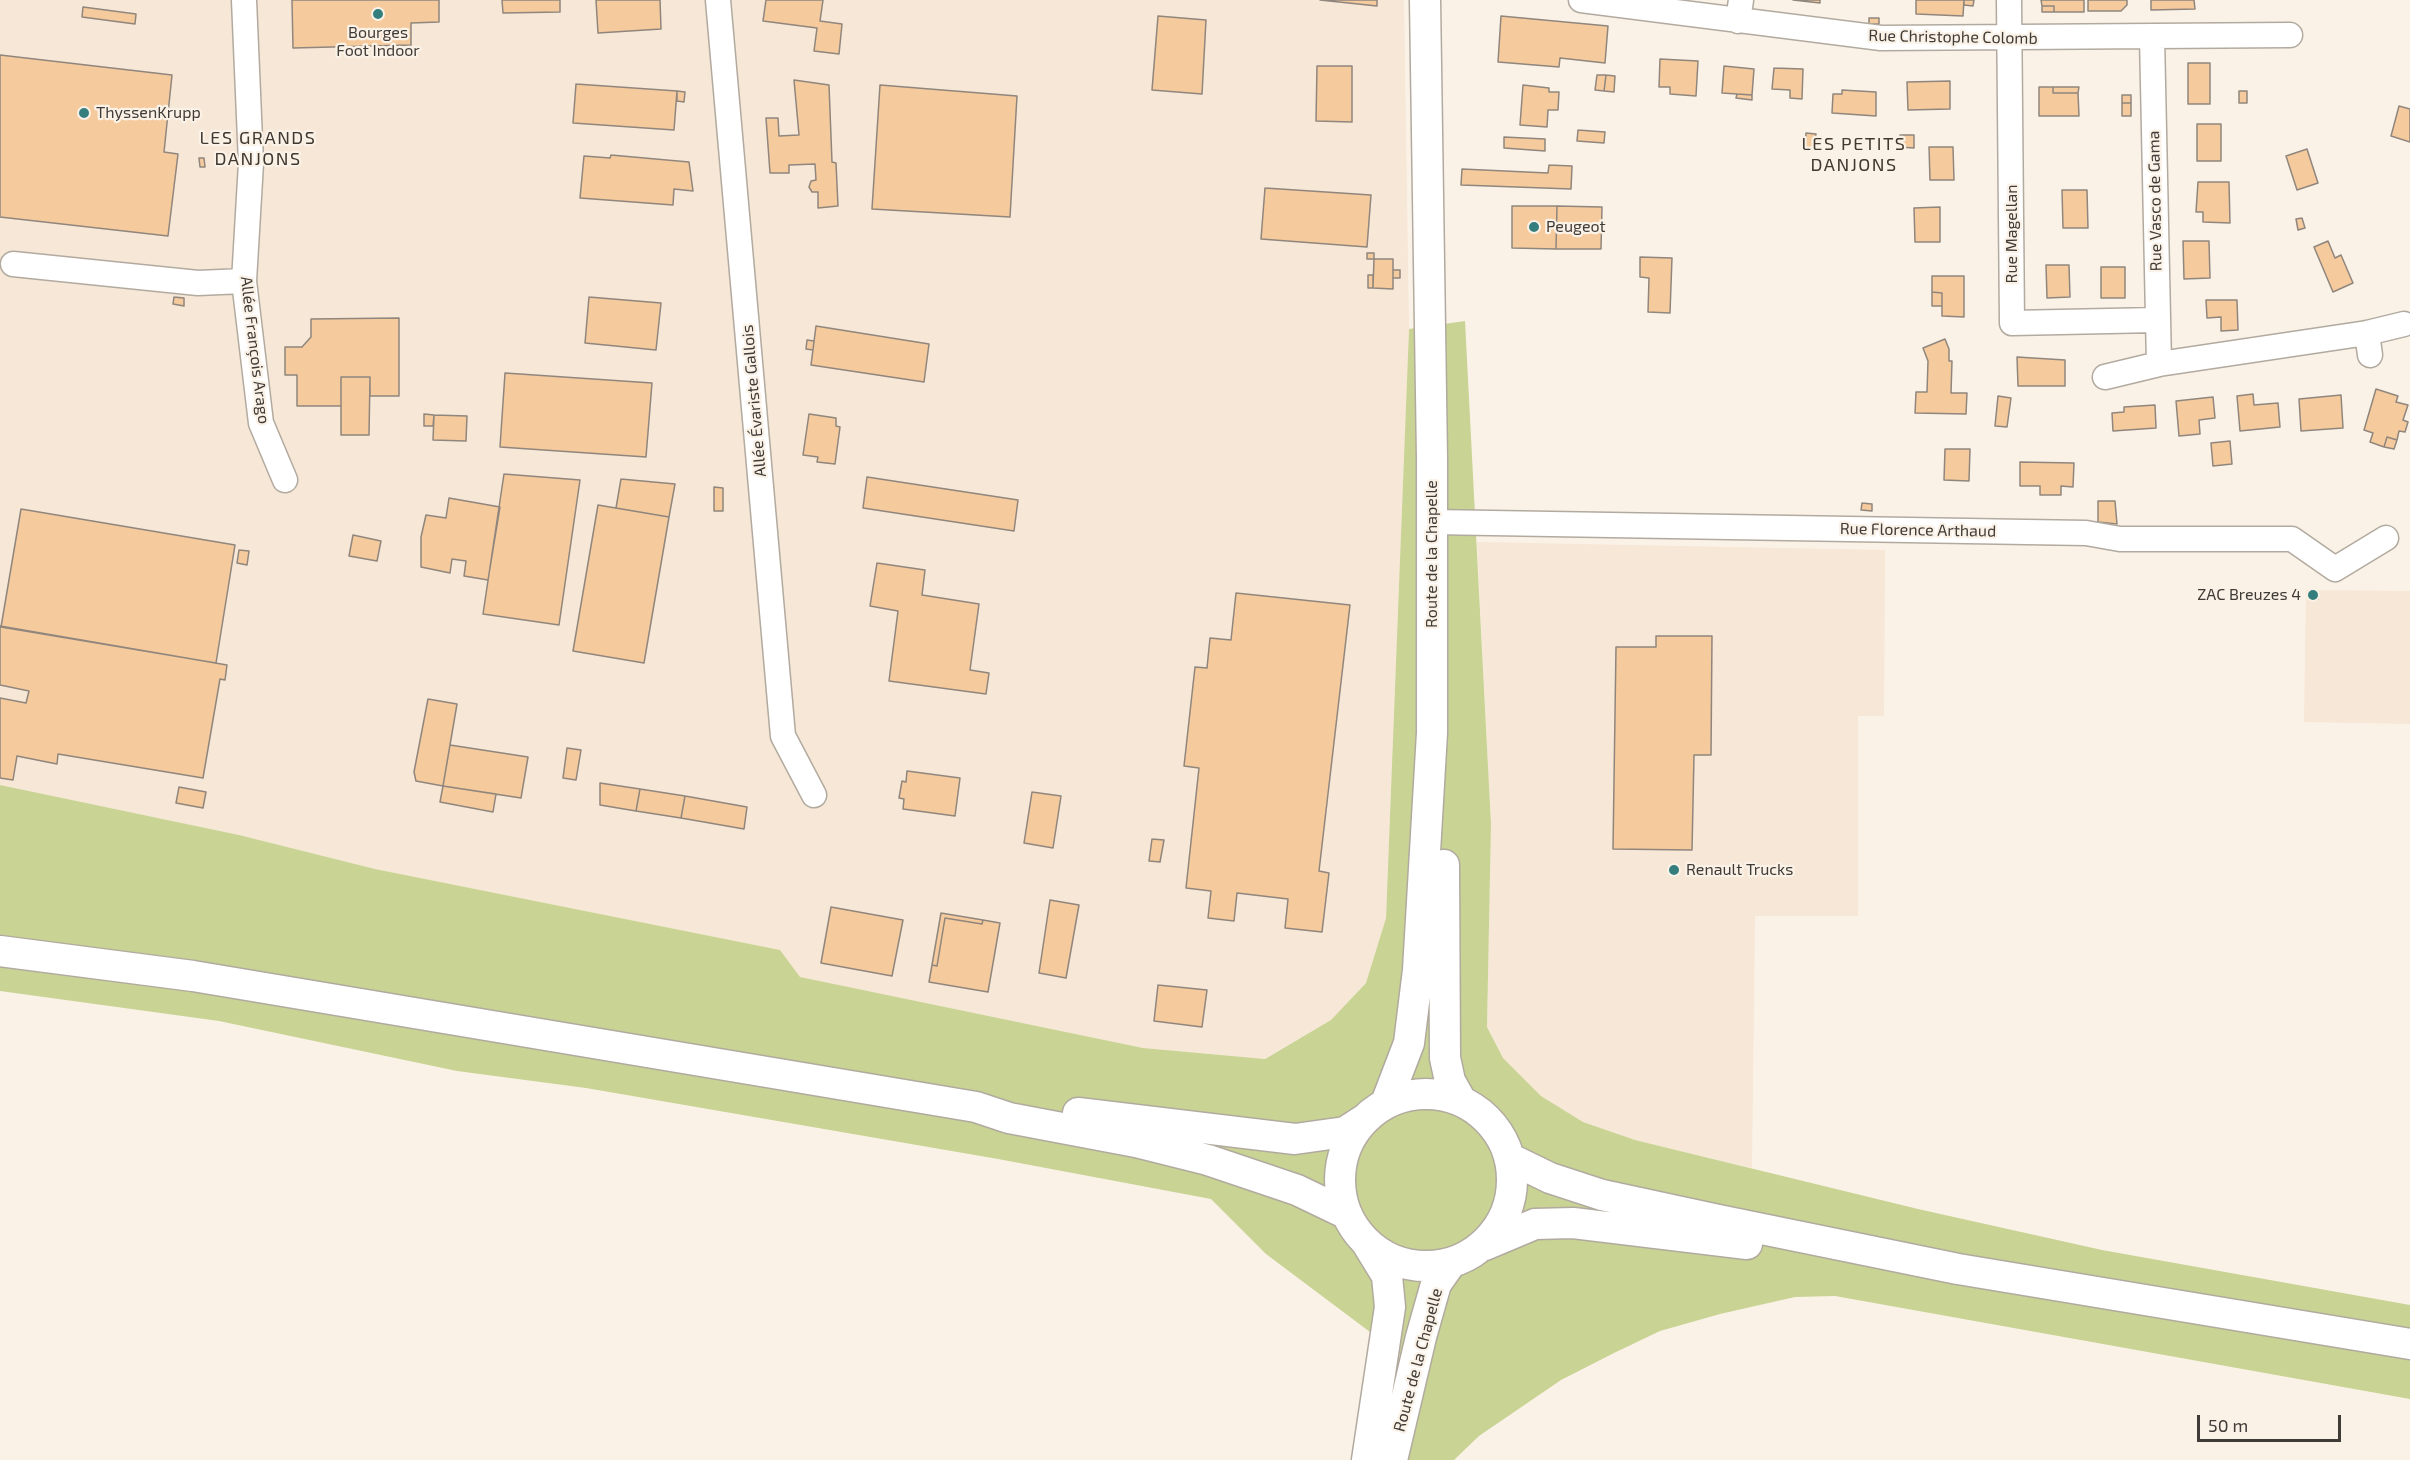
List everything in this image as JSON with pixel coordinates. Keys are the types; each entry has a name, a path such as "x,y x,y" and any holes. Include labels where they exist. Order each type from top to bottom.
{"main road":[{"name":"Route de la Chapelle","path":"1425,0 1438,522 1444,1028 1445,1058 1450,1081 1460,1099"},
{"name":"Route de la Chapelle","path":"1375,1111 1409,1043 1418,970 1432,733 1438,522 1443,0"},
{"path":"0,951 193,976 976,1107 1008,1118 1137,1142 1208,1160 1297,1190 1347,1214"},
{"path":"976,1107 1012,1106 1295,1139 1345,1132 1375,1111 1410,1095 1435,1093 1460,1099 1489,1120 1500,1134 1511,1160 1513,1183 1509,1206 1499,1228 1484,1245"},
{"path":"1375,1111 1350,1139 1341,1164 1340,1189 1347,1214 1356,1231 1368,1245 1393,1261 1421,1267 1450,1264 1484,1245 1535,1224 1573,1223 1958,1269"},
{"path":"1511,1160 1550,1178 1602,1195 1958,1269 2410,1344"},
{"name":"Route de la Chapelle","path":"1367,1460 1390,1306 1387,1276 1368,1245"},
{"name":"Route de la Chapelle","path":"1392,1460 1436,1284 1450,1264"}],"street":[{"name":"Allée François Arago","path":"244,0 251,163 244,281 261,423 285,480"},
{"name":"Allée Évariste Gallois","path":"718,0 783,736 814,795"},
{"name":"Rue Christophe Colomb","path":"1581,0 1740,11 1881,38 2152,38 2290,34"},
{"name":"Rue Magellan","path":"2009,0 2012,323 2157,320"},
{"name":"Rue Vasco de Gama","path":"2152,38 2159,364"},
{"path":"13,264 198,283 244,281"},
{"path":"2104,377 2159,364 2369,344 2404,324"},
{"name":"Rue Florence Arthaud","path":"1438,522 2074,533 2120,539 2292,539 2334,569 2386,538"}],"shaded area":[{"path":"0,0 1404,0 1409,329 1386,918 1366,983 1331,1020 1264,1059 1143,1048 799,977 780,950 375,869 239,835 0,785"},
{"name":"Renault Trucks","path":"1477,542 1885,550 1884,716 1858,716 1858,916 1755,916 1752,1168 1635,1140 1583,1122 1541,1096 1503,1058 1487,1027 1491,824"},
{"path":"2306,590 2410,591 2410,724 2304,722"}],"green space":[{"path":"1465,321 1491,824 1487,1027 1503,1058 1541,1096 1583,1122 1635,1140 1918,1209 2102,1250 2410,1305 2410,1399 1835,1296 1795,1297 1720,1314 1660,1331 1561,1380 1479,1436 1454,1460 1398,1460 1418,1368 1266,1254 1211,1199 998,1159 586,1088 457,1071 219,1021 0,991 0,785 239,835 375,869 780,950 800,977 1143,1048 1265,1059 1331,1020 1366,983 1386,918 1409,329"}],"building":[{"path":"292,0 439,0 439,22 411,23 411,45 293,48"},
{"path":"502,0 560,0 560,12 503,13"},
{"path":"596,0 660,0 661,29 598,33"},
{"path":"766,0 823,0 820,21 842,24 839,54 814,51 817,28 763,21"},
{"path":"1320,0 1377,0 1377,6"},
{"path":"1793,0 1820,0 1820,3"},
{"path":"1916,0 1964,0 1963,16 1916,14"},
{"path":"1964,0 1974,0 1973,6 1964,5"},
{"path":"2041,0 2084,0 2084,12 2054,12 2054,6 2042,6"},
{"path":"2088,0 2127,0 2127,5 2121,11 2088,11"},
{"path":"2151,0 2194,0 2195,9 2151,10"},
{"path":"2042,6 2054,6 2054,12 2042,12"},
{"path":"83,7 136,14 135,24 82,17"},
{"path":"1158,16 1206,20 1202,94 1152,90"},
{"path":"1501,16 1608,26 1605,63 1560,58 1559,67 1498,62"},
{"path":"1869,18 1879,18 1879,24 1869,24"},
{"name":"ThyssenKrupp","path":"0,55 172,75 164,152 178,154 168,236 0,217"},
{"path":"1660,59 1698,61 1696,96 1670,94 1670,87 1659,87"},
{"path":"2188,63 2210,63 2210,104 2188,104"},
{"path":"1317,66 1352,66 1352,122 1316,121"},
{"path":"1724,66 1754,69 1752,95 1722,93"},
{"path":"1774,68 1803,69 1802,99 1790,98 1790,90 1772,89"},
{"path":"1597,75 1606,75 1604,91 1595,90"},
{"path":"1606,75 1615,76 1614,92 1604,91"},
{"path":"794,80 829,85 832,162 836,163 838,206 818,208 818,192 812,192 809,187 811,181 816,180 815,164 789,165 789,173 770,173 766,118 778,118 779,136 799,135"},
{"path":"1950,81 1950,109 1908,110 1907,82"},
{"path":"576,84 677,91 674,130 573,123"},
{"path":"880,85 1017,96 1010,217 872,209"},
{"path":"1523,85 1549,88 1549,92 1559,92 1558,110 1548,110 1547,127 1520,125"},
{"path":"2039,87 2053,87 2053,93 2078,93 2079,116 2039,116"},
{"path":"2053,87 2079,87 2078,93 2053,93"},
{"path":"1842,90 1876,92 1876,116 1832,113 1833,94 1842,94"},
{"path":"677,91 685,92 684,102 677,101"},
{"path":"2239,91 2247,91 2247,103 2239,103"},
{"path":"1737,94 1752,95 1752,100 1736,98"},
{"path":"2122,95 2131,95 2131,103 2122,103"},
{"path":"2122,103 2131,103 2131,116 2122,116"},
{"path":"2399,106 2410,109 2410,142 2391,136"},
{"path":"2197,124 2221,124 2221,161 2197,161"},
{"path":"1578,130 1605,132 1604,143 1577,141"},
{"path":"1806,133 1816,134 1814,150 1805,149"},
{"path":"1900,135 1914,135 1914,148 1899,147"},
{"path":"1504,137 1545,139 1545,151 1504,148"},
{"path":"1929,147 1953,147 1954,180 1930,180"},
{"path":"2307,149 2318,183 2297,190 2286,156"},
{"path":"611,155 689,162 693,191 674,189 673,205 580,198 584,156 610,158"},
{"path":"199,158 204,158 205,167 200,167"},
{"path":"1549,165 1572,166 1571,189 1461,185 1462,169 1548,173"},
{"path":"2198,182 2229,182 2230,223 2203,222 2203,212 2196,212"},
{"path":"1265,188 1371,195 1367,247 1261,239"},
{"path":"2062,190 2087,190 2088,228 2063,228"},
{"name":"Peugeot","path":"1512,206 1557,206 1556,249 1512,248"},
{"path":"1557,206 1602,207 1601,249 1556,249"},
{"path":"1940,207 1940,242 1915,242 1914,208"},
{"path":"2302,218 2305,228 2298,230 2296,219"},
{"path":"2183,241 2209,241 2210,278 2184,279"},
{"path":"2328,241 2335,258 2341,255 2353,283 2333,292 2314,247"},
{"path":"1367,253 1374,253 1374,259 1367,259"},
{"path":"1640,257 1672,258 1670,313 1648,312 1649,278 1640,277"},
{"path":"1374,259 1393,259 1393,289 1373,288"},
{"path":"2046,265 2069,265 2070,297 2047,298"},
{"path":"2101,267 2125,267 2125,298 2101,298"},
{"path":"1393,270 1400,270 1400,278 1393,278"},
{"path":"1368,275 1373,275 1373,288 1368,288"},
{"path":"1932,276 1964,276 1964,317 1942,316 1942,293 1932,292"},
{"path":"1932,292 1942,293 1942,306 1932,306"},
{"path":"174,297 184,298 184,306 173,304"},
{"path":"589,297 661,303 656,350 585,343"},
{"path":"2206,300 2237,300 2238,330 2221,331 2221,317 2207,318"},
{"path":"399,318 399,396 370,396 370,377 341,377 341,406 297,406 297,375 285,375 285,347 302,347 311,337 311,319"},
{"path":"816,326 929,344 924,382 811,365"},
{"path":"1945,339 1949,349 1949,361 1952,361 1951,393 1967,393 1966,414 1915,413 1916,392 1927,392 1928,361 1923,348"},
{"path":"807,340 814,341 813,350 806,349"},
{"path":"2017,357 2065,360 2065,386 2018,386"},
{"path":"505,373 652,383 646,457 500,447"},
{"path":"341,377 370,377 369,435 341,435"},
{"path":"2376,389 2398,396 2396,402 2408,405 2403,420 2408,422 2405,432 2399,431 2397,440 2387,437 2384,447 2370,442 2373,433 2364,430"},
{"path":"2253,394 2254,405 2278,403 2280,427 2240,431 2237,396"},
{"path":"2341,395 2343,428 2301,431 2299,399"},
{"path":"1998,396 2011,398 2007,427 1995,426"},
{"path":"2213,397 2215,418 2199,420 2200,434 2179,436 2176,401"},
{"path":"2155,405 2156,428 2113,431 2112,413 2124,412 2124,407"},
{"path":"424,414 434,415 433,426 424,426"},
{"path":"809,414 836,418 836,426 840,427 835,464 817,462 818,457 803,455"},
{"path":"434,415 467,416 466,441 433,440"},
{"path":"2387,437 2397,440 2394,449 2384,447"},
{"path":"2230,441 2232,464 2213,466 2211,443"},
{"path":"1945,449 1970,449 1969,481 1944,480"},
{"path":"2020,462 2074,463 2073,487 2061,486 2061,495 2040,495 2040,486 2020,486"},
{"path":"504,474 580,480 559,625 483,614"},
{"path":"867,477 1018,500 1014,531 863,508"},
{"path":"621,479 675,484 669,517 616,508"},
{"path":"714,487 723,488 723,511 714,511"},
{"path":"449,498 500,507 488,580 464,576 466,561 452,559 450,573 421,567 421,537 426,515 446,518"},
{"path":"2098,501 2115,501 2117,524 2098,522"},
{"path":"1862,503 1872,504 1872,511 1861,510"},
{"path":"598,505 669,517 644,663 573,651"},
{"path":"21,509 235,545 216,663 1,627"},
{"path":"353,535 381,541 377,561 349,556"},
{"path":"239,550 249,551 247,565 237,563"},
{"path":"877,563 925,570 922,595 979,604 970,670 989,673 986,694 889,681 898,611 870,606"},
{"name":"ZAC Breuzes 4","path":"2308,592 2318,592 2318,599 2308,598"},
{"path":"1236,593 1350,605 1319,871 1329,873 1322,932 1285,928 1288,899 1237,893 1234,921 1208,918 1211,891 1186,888 1199,768 1184,766 1195,667 1207,668 1210,638 1231,640"},
{"path":"0,626 227,665 225,680 220,679 203,778 58,754 57,764 17,756 13,780 0,778 0,698 26,703 29,691 0,685"},
{"path":"1656,636 1712,636 1711,755 1694,755 1692,850 1613,849 1616,647 1656,647"},
{"path":"428,699 457,704 443,786 416,781 414,772"},
{"path":"450,745 528,757 521,798 443,786"},
{"path":"567,748 581,750 576,780 563,778"},
{"path":"907,771 960,778 955,816 903,809 904,799 899,798 902,781 906,782"},
{"path":"600,783 640,789 636,811 600,805"},
{"path":"443,786 496,794 493,812 440,802"},
{"path":"179,787 206,792 203,808 176,803"},
{"path":"640,789 685,796 681,818 636,811"},
{"path":"1032,792 1061,796 1053,848 1024,843"},
{"path":"685,796 747,807 744,829 681,818"},
{"path":"1152,839 1164,840 1160,862 1149,861"},
{"path":"1050,900 1079,905 1066,978 1039,973"},
{"path":"831,907 903,920 892,976 821,963"},
{"path":"941,913 983,920 982,924 945,918 937,966 932,965"},
{"path":"945,918 982,924 983,920 1000,923 988,992 929,982 932,965 937,966"},
{"path":"1158,985 1207,990 1202,1027 1154,1021"}],"place":[{"name":"Bourges Foot Indoor","path":"378,14"},
{"name":"ThyssenKrupp","path":"84,113"},
{"name":"Peugeot","path":"1534,227"},
{"name":"ZAC Breuzes 4","path":"2313,595"},
{"name":"Renault Trucks","path":"1674,870"}],"district":[{"name":"LES GRANDS DANJONS","path":"258,148"},
{"name":"LES PETITS DANJONS","path":"1854,154"}]}
